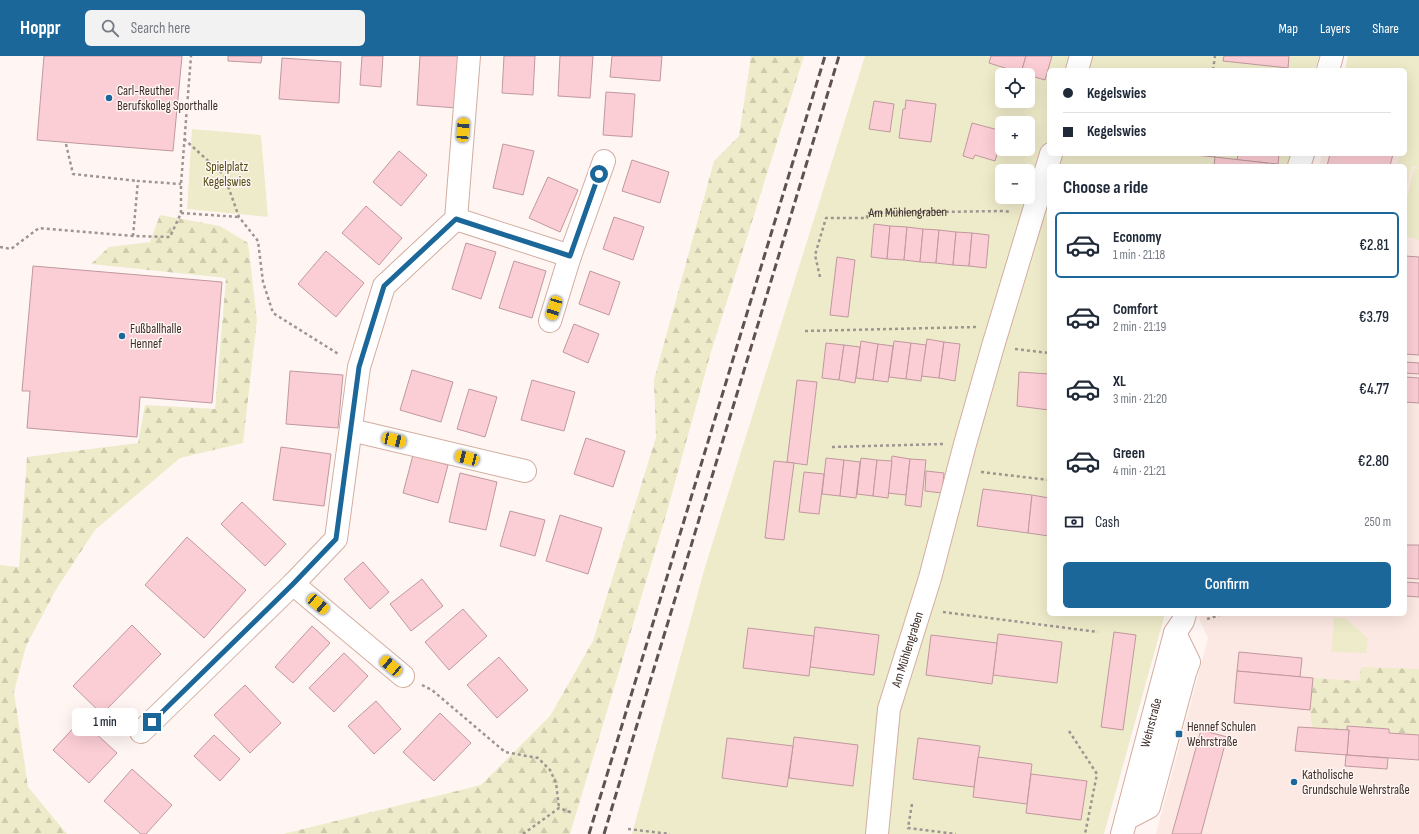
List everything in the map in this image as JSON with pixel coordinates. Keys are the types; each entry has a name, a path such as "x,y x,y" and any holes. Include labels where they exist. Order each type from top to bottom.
{"street":[{"path":"141,732 293,584 336,539 359,367 384,286 456,219 469,56"},
{"path":"1078,68 1081,56"},
{"path":"1329,68 1332,56"},
{"path":"550,321 570,256 604,161"},
{"name":"Am Mühlengraben","path":"877,834 889,710 921,609 965,444 1047,167"},
{"path":"456,219 570,256"},
{"path":"351,430 525,472"},
{"path":"293,584 403,676"},
{"name":"Wehrstraße","path":"1124,826 1180,623"}],"path":[{"path":"0,248 11,249 39,228 133,236 170,237 181,213 180,184 191,56"},
{"path":"1213,68 1215,56"},
{"path":"184,139 224,175 239,217 258,241 263,282 273,313 359,367"},
{"path":"66,144 73,174 180,184"},
{"path":"133,236 138,181"},
{"name":"Am Mühlengraben","path":"820,277 815,255 826,218 867,218 867,213 1004,211 1032,216"},
{"path":"181,213 239,217"},
{"path":"805,331 996,337 1047,352"},
{"path":"832,447 965,444"},
{"path":"959,469 1047,480"},
{"path":"921,609 1098,632"},
{"path":"403,676 432,690 505,752 538,758 550,770 556,783 559,808"},
{"path":"1069,731 1097,774 1085,834"},
{"path":"912,804 908,828 956,834"},
{"path":"559,808 573,813"},
{"path":"523,834 559,808"},
{"path":"628,829 670,834"}],"shaded area":[{"path":"1348,56 1419,56 1419,834 1156,834 1208,638 1198,616 1407,616 1407,164 1320,164 1322,156 1407,156 1407,68 1345,68"}],"green space":[{"path":"751,56 804,56 711,352 666,515 570,834 283,834 481,785 550,716 593,641 656,437 654,380 714,161 739,136"},
{"path":"865,56 1319,56 1316,68 1047,68 1047,156 1290,156 1288,164 1047,164 1047,616 1164,616 1104,834 632,834 705,567"},
{"path":"1348,56 1419,56 1419,168 1412,166 1407,186 1407,164 1398,164 1400,156 1407,156 1407,68 1345,68"},
{"name":"Spielplatz Kegelswies","path":"192,129 261,135 268,217 187,209"},
{"path":"1414,168 1419,169 1419,240 1407,237 1407,198"},
{"path":"160,215 220,226 248,243 257,320 243,443 180,458 95,530 57,588 26,646 14,692 28,787 67,834 0,834 0,565 19,567 27,457 138,443 145,405 215,409 226,278 91,264 109,247 150,242"},
{"path":"1334,618 1345,618 1368,638 1366,653 1331,652"},
{"path":"1361,667 1419,669 1419,735 1389,733 1389,729 1348,726 1347,730 1312,728 1310,710 1313,678 1359,681"}],"building":[{"name":"Carl-Reuther Berufskolleg Sporthalle","path":"44,56 182,56 173,151 37,140"},
{"path":"228,56 262,56 261,63 228,61"},
{"path":"362,56 383,56 381,87 360,85"},
{"path":"420,56 460,56 457,108 417,105"},
{"path":"504,56 535,56 533,95 502,93"},
{"path":"560,56 593,56 590,98 558,96"},
{"path":"612,56 662,56 660,81 610,77"},
{"path":"991,56 1026,56 1022,68 1005,68 989,63"},
{"path":"1026,56 1052,56 1048,68 1047,68 1045,80 1035,77 1035,68 1022,68"},
{"path":"1224,56 1289,56 1288,68 1223,61"},
{"path":"282,58 341,62 339,103 279,99"},
{"path":"606,92 635,94 632,137 603,135"},
{"path":"906,100 936,104 931,142 899,138 903,109 905,109"},
{"path":"874,101 894,104 890,132 869,129"},
{"path":"972,123 995,129 995,156 997,156 995,161 975,155 973,159 963,156"},
{"path":"503,144 534,151 523,195 493,188"},
{"path":"399,151 427,175 401,206 373,182"},
{"path":"1238,156 1279,156 1278,164 1237,160"},
{"path":"1330,156 1392,156 1390,164 1328,164"},
{"path":"1215,157 1267,163 1267,164 1214,164"},
{"path":"632,160 669,172 660,203 622,191"},
{"path":"548,177 578,190 560,232 529,218"},
{"path":"366,206 402,238 379,265 342,233"},
{"path":"614,217 644,227 633,260 603,249"},
{"path":"874,224 890,226 887,259 871,257"},
{"path":"890,226 907,227 904,260 887,259"},
{"path":"907,227 923,229 920,262 904,260"},
{"path":"923,229 939,230 936,263 920,262"},
{"path":"939,230 956,232 953,265 936,263"},
{"path":"956,232 972,233 969,266 953,265"},
{"path":"972,233 989,235 986,268 969,266"},
{"path":"466,243 496,252 481,299 452,289"},
{"path":"326,251 364,283 336,317 298,284"},
{"path":"1407,256 1419,257 1419,355 1407,354"},
{"path":"837,257 855,260 848,317 830,315"},
{"path":"514,261 546,271 532,318 499,308"},
{"name":"Fußballhalle Hennef","path":"33,266 222,282 212,403 140,397 137,437 27,428 30,391 22,391"},
{"path":"590,271 620,282 609,315 579,304"},
{"path":"574,324 599,334 588,363 563,352"},
{"path":"927,339 944,342 939,378 921,376"},
{"path":"861,341 878,344 873,380 856,378"},
{"path":"894,341 911,343 906,379 889,377"},
{"path":"944,342 960,344 955,381 939,378"},
{"path":"826,343 844,345 839,380 822,378"},
{"path":"911,343 926,345 921,381 906,379"},
{"path":"878,344 893,346 888,382 873,380"},
{"path":"844,345 860,347 855,383 839,380"},
{"path":"1407,362 1419,363 1419,374 1407,373"},
{"path":"412,370 453,382 441,422 400,410"},
{"path":"290,371 343,375 338,428 286,424"},
{"path":"1019,372 1047,374 1047,410 1017,406"},
{"path":"1407,377 1419,378 1419,403 1407,402"},
{"path":"532,380 575,392 564,431 521,420"},
{"path":"797,380 817,382 807,465 787,462"},
{"path":"469,389 497,397 485,437 457,429"},
{"path":"586,438 625,451 613,487 574,474"},
{"path":"281,447 331,454 324,506 273,500"},
{"path":"413,455 448,465 438,503 403,493"},
{"path":"892,456 910,459 906,495 888,493"},
{"path":"826,458 844,460 840,496 822,494"},
{"path":"861,458 877,460 873,496 857,494"},
{"path":"910,459 926,460 921,507 905,505"},
{"path":"844,460 860,462 856,498 840,496"},
{"path":"877,460 892,461 888,498 873,496"},
{"path":"774,461 794,463 784,540 765,538"},
{"path":"926,471 944,473 942,493 925,491"},
{"path":"804,472 824,474 819,514 799,512"},
{"path":"460,473 497,482 486,530 449,522"},
{"path":"983,489 1032,495 1028,533 977,526"},
{"path":"1032,495 1047,498 1047,536 1028,533"},
{"path":"242,502 286,544 265,566 221,524"},
{"path":"510,511 545,520 535,556 500,546"},
{"path":"560,515 602,528 588,574 546,561"},
{"path":"187,537 246,590 204,638 145,585"},
{"path":"1407,545 1419,545 1419,579 1407,578"},
{"path":"363,562 389,592 370,609 344,579"},
{"path":"422,579 443,606 411,631 390,604"},
{"path":"1407,582 1419,583 1419,597 1407,596"},
{"path":"463,609 487,636 449,670 425,642"},
{"path":"132,625 161,654 102,714 73,686"},
{"path":"312,626 330,643 293,683 275,667"},
{"path":"815,627 879,635 874,675 810,667"},
{"path":"748,628 814,636 809,676 743,668"},
{"path":"1114,632 1136,635 1123,730 1101,727"},
{"path":"998,634 1062,642 1057,683 993,675"},
{"path":"931,635 997,643 992,684 926,675"},
{"path":"1239,652 1302,658 1300,677 1237,671"},
{"path":"344,653 368,676 334,712 309,688"},
{"path":"499,657 528,690 497,718 467,685"},
{"path":"1237,671 1313,678 1310,710 1234,703"},
{"path":"245,685 281,723 250,753 214,715"},
{"path":"376,701 401,729 374,754 348,726"},
{"path":"440,713 471,743 434,781 403,752"},
{"path":"81,720 117,753 89,783 53,750"},
{"path":"1347,726 1389,729 1389,733 1419,735 1419,760 1347,755 1349,730 1347,730"},
{"path":"1298,727 1349,730 1347,755 1295,751"},
{"path":"1201,730 1227,737 1201,834 1172,834"},
{"path":"214,735 240,759 220,781 194,756"},
{"path":"794,737 858,745 853,786 789,778"},
{"path":"727,738 793,746 787,787 722,778"},
{"path":"918,738 980,746 974,787 913,779"},
{"path":"1346,755 1388,758 1387,769 1345,766"},
{"path":"978,757 1032,764 1027,804 973,797"},
{"path":"132,769 172,805 146,834 141,834 104,801"},
{"path":"1031,774 1087,781 1081,820 1026,813"}],"railway":[{"path":"589,834 825,56"},
{"path":"604,834 839,56"}],"place":[{"name":"Carl-Reuther Berufskolleg Sporthalle","path":"109,98"},
{"name":"Fußballhalle Hennef","path":"122,336"},
{"name":"Hennef Schulen Wehrstraße","path":"1179,734"},
{"name":"Katholische Grundschule Wehrstraße","path":"1294,782"}],"route":[{"path":"152,722 293,584 336,539 359,367 384,286 456,219 570,256 599,174"}]}
